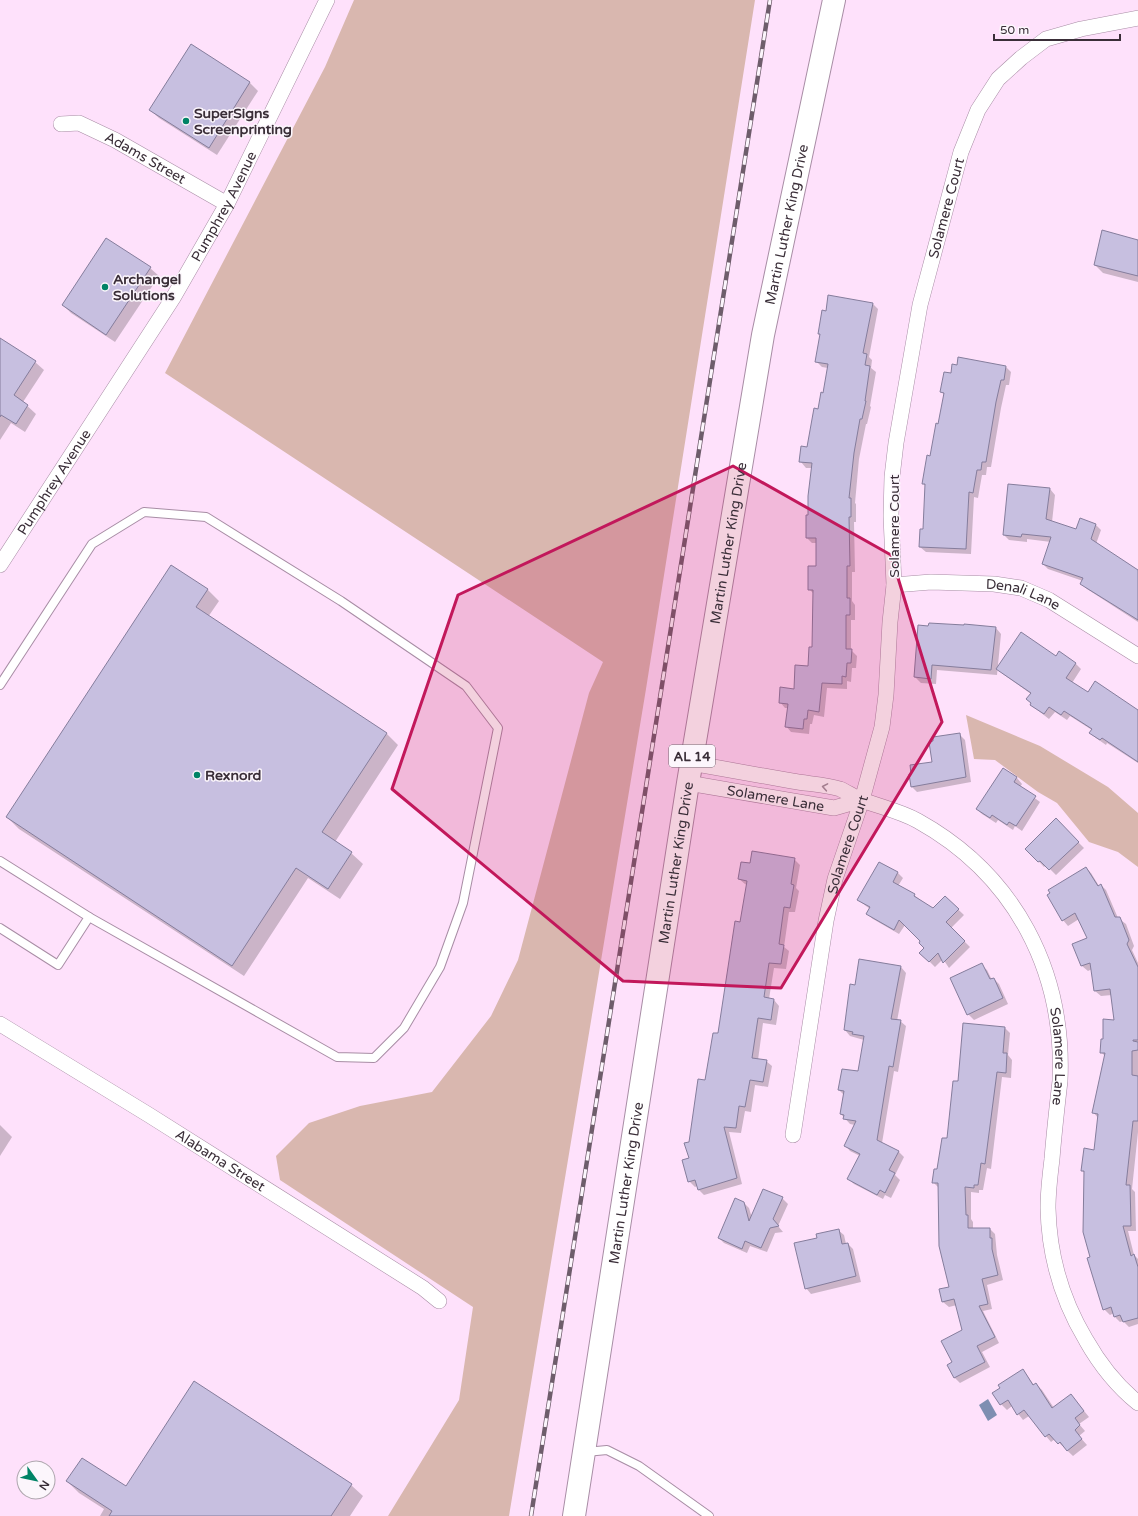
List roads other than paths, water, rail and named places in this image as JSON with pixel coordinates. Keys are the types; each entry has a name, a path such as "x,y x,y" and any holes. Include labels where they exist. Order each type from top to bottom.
{"main road":[{"name":"Martin Luther King Drive","path":"574,1516 690,773 763,335 834,0"}],"street":[{"name":"Pumphrey Avenue","path":"0,565 173,298 227,204 327,0"},
{"name":"Solamere Court","path":"793,1135 826,921 834,879 862,800 882,727 886,695 890,622 894,585 892,549 892,477 896,443 920,305 961,152 978,110 998,79 1021,58 1046,39 1081,29 1138,18"},
{"name":"Adams Street","path":"61,124 79,122 115,140 227,204"},
{"name":"Denali Lane","path":"894,585 931,582 994,584 1021,588 1049,600 1138,656"},
{"name":"Solamere Lane","path":"690,773 834,808 862,800"},
{"name":"Solamere Lane","path":"690,773 839,789 862,800 902,813 917,820 962,850 981,866 1011,903 1034,941 1045,968 1052,990 1058,1027 1061,1060 1048,1206 1050,1243 1054,1266 1068,1306 1089,1346 1115,1381 1138,1403"},
{"name":"Alabama Street","path":"0,1024 149,1115 423,1288 439,1301"}],"lane":[{"path":"0,685 92,544 144,512 206,517 341,601 466,686 498,728 463,903 440,967 404,1028 374,1058 337,1057 90,917 0,861"},
{"path":"0,928 58,965 90,917"},
{"path":"583,1453 607,1450 639,1466 708,1516"}],"water":[{"path":"988,1399 997,1415 988,1421 979,1405"}],"railway":[{"path":"531,1516 770,0"}],"place":[{"name":"SuperSigns Screenprinting","path":"186,121"},
{"name":"Archangel Solutions","path":"105,287"},
{"name":"Rexnord","path":"197,775"}]}
